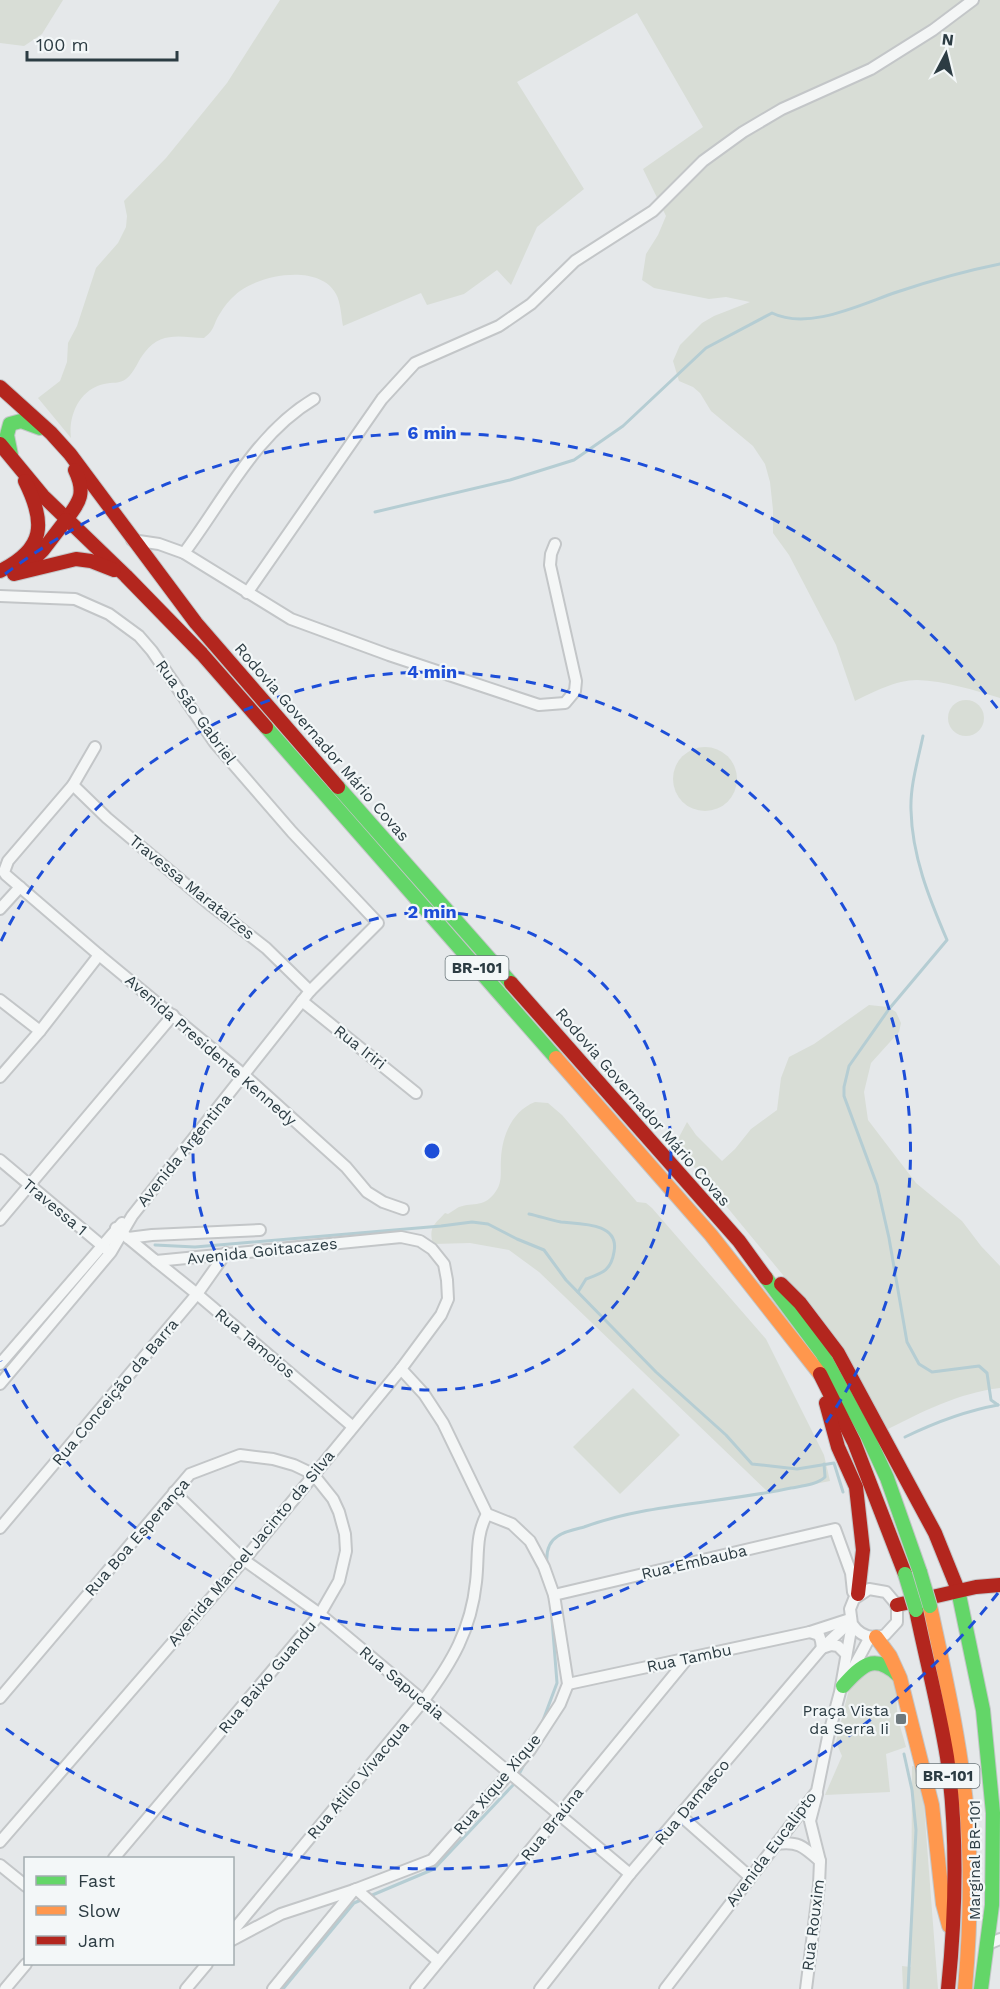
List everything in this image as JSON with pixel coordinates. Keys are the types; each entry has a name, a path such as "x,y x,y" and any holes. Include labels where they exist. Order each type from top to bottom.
{"main road":[{"name":"Rodovia Governador Mário Covas","path":"0,387 70,454 196,623 300,745 738,1241 822,1353 875,1435 930,1606 957,1737 967,1815 970,1892 969,1948 964,1989"},
{"path":"0,572 28,554 39,530 40,518 37,507 14,463 4,432 14,420 20,420 51,434"},
{"name":"Rodovia Governador Mário Covas","path":"0,444 14,463 66,520 126,576 202,654 711,1235 818,1371 854,1442 905,1574 916,1610 942,1729 951,1806 955,1882 953,1944 948,1989"},
{"path":"15,574 36,558 81,499 80,480 70,454"},
{"path":"0,572 15,574 76,559 91,561 126,576"},
{"path":"818,1371 838,1447 856,1487 863,1550 856,1596"},
{"name":"Marginal BR-101","path":"875,1435 902,1473 935,1533 958,1590 983,1710 996,1859 996,1918 994,1941 981,1989"},
{"path":"897,1605 958,1590 1000,1585"},
{"path":"873,1637 890,1656 900,1678 932,1805 943,1904 953,1944"},
{"path":"842,1689 860,1667 870,1663 881,1663 891,1668 900,1678"}],"street":[{"path":"247,592 382,399 415,363 499,326 531,304 575,261 653,212 703,161 743,132 782,109 871,69 933,30 973,0"},
{"path":"184,553 246,464 276,428 314,399"},
{"path":"132,539 159,544 184,553 291,620 539,705 565,703 575,691 576,681 549,565 555,544"},
{"name":"Rua São Gabriel","path":"0,597 75,599 109,614 139,636 152,651 214,743 292,832 378,923"},
{"path":"73,785 95,747"},
{"name":"Avenida Presidente Kennedy","path":"73,785 8,861 4,872 6,875 244,1075 346,1167 368,1192 383,1202 403,1209"},
{"name":"Travessa Marataízes","path":"73,785 107,818 208,903 266,948 310,991"},
{"path":"0,909 20,887"},
{"name":"Avenida Argentina","path":"0,1384 111,1252 132,1216 310,991 378,923"},
{"path":"0,1077 40,1031 99,955"},
{"path":"0,1000 40,1031"},
{"name":"Rua Iriri","path":"302,1001 416,1093"},
{"path":"0,1220 173,1015"},
{"name":"Travessa 1","path":"0,1160 111,1252"},
{"path":"122,1233 260,1230"},
{"path":"122,1233 156,1261"},
{"name":"Avenida Argentina","path":"0,1364 101,1245 122,1233"},
{"name":"Avenida Goitacazes","path":"156,1261 401,1237 420,1241"},
{"name":"Avenida Manoel Jacinto da Silva","path":"0,1842 244,1560 401,1369 441,1315 448,1299 444,1264 432,1249 420,1241"},
{"name":"Rua Conceição da Barra","path":"0,1528 197,1294 226,1253"},
{"name":"Rua Tamoios","path":"156,1261 352,1426"},
{"path":"401,1369 424,1395 443,1423 487,1514 512,1524 530,1540 554,1595 568,1684"},
{"name":"Rua Boa Esperança","path":"0,1698 190,1474 240,1455 273,1459 313,1474"},
{"name":"Rua Baixo Guandu","path":"115,1857 320,1614 339,1581 346,1551 345,1534 339,1512 325,1487 313,1474"},
{"name":"Rua Sapucaia","path":"174,1492 244,1560 320,1614 630,1874"},
{"name":"Rua Atilio Vivacqua","path":"234,1930 424,1700 454,1656 468,1623 476,1582 480,1527 487,1514"},
{"name":"Rua Embauba","path":"554,1595 835,1529 851,1573 856,1596"},
{"path":"869,1589 881,1589 891,1595 897,1605 898,1617 894,1628 885,1635 873,1637 862,1634 851,1621 850,1609 856,1596 869,1589"},
{"name":"Rua Tambu","path":"568,1684 810,1632 851,1621"},
{"name":"Rua Damasco","path":"540,1989 630,1874 822,1648 851,1621"},
{"name":"Avenida Eucalipto","path":"670,1987 750,1877 817,1791 828,1737 842,1689 851,1621"},
{"path":"810,1632 819,1635 822,1648 831,1645 838,1646 846,1654"},
{"name":"Avenida Eucalipto","path":"842,1689 873,1637"},
{"name":"Rua Braúna","path":"416,1989 687,1659"},
{"path":"660,1665 669,1679"},
{"name":"Rua Xique Xique","path":"234,1939 281,1914 432,1860 530,1750 560,1704 568,1684"},
{"name":"Rua Rouxim","path":"806,1989 820,1861 810,1821 817,1791"},
{"path":"681,1816 750,1877"},
{"name":"Rua Rouxim","path":"776,1844 792,1842 804,1847 820,1861"},
{"path":"0,1865 24,1884"},
{"path":"273,1989 355,1889 438,1961"},
{"path":"5,1989 25,1965"},
{"path":"186,1989 206,1965"}],"shaded area":[{"path":"0,0 63,0 42,34 24,46 0,43"},
{"path":"280,0 1000,0 1000,698 949,684 917,680 893,684 855,701 836,645 789,555 773,533 770,482 765,464 753,446 711,411 700,393 679,381 673,361 680,345 702,323 750,302 726,297 709,299 654,288 642,280 646,254 666,216 643,169 703,127 637,13 517,82 584,189 537,227 511,285 497,270 464,294 427,305 421,293 343,326 336,294 317,278 291,275 262,280 240,291 232,298 218,316 211,332 204,338 179,336 158,341 145,352 124,381 104,384 88,391 77,404 74,412 71,438 38,398 60,381 67,362 68,343 77,326 96,268 118,243 126,227 127,216 124,201 166,158 227,83"},
{"path":"966,700 979,705 984,718 979,731 966,736 953,731 948,718 953,705"},
{"path":"699,747 711,747 728,756 735,767 737,779 735,791 728,802 711,811 699,811 687,806 678,797 673,785 673,773 678,761 687,752"},
{"path":"869,1005 888,1007 896,1012 901,1023 899,1032 871,1063 864,1092 868,1120 916,1183 962,1221 1000,1266 1000,1388 955,1399 926,1410 884,1431 834,1337 680,1150 678,1139 687,1122 696,1135 722,1161 751,1129 777,1110 781,1078 789,1057 814,1044"},
{"path":"535,1102 548,1103 562,1115 637,1202 646,1203 652,1208 766,1339 824,1455 830,1481 769,1493 539,1272 509,1250 470,1243 433,1244 432,1230 435,1223 445,1213 448,1214 459,1207 488,1200 496,1191 500,1179 506,1133 520,1111"},
{"path":"633,1388 680,1435 620,1494 573,1447"},
{"name":"Praça Vista da Serra Ii","path":"877,1669 886,1672 895,1680 899,1724 906,1747 886,1754 890,1792 825,1795 842,1756 836,1742 848,1693 858,1676"},
{"path":"912,1766 921,1767 938,1989 903,1989 902,1966 911,1967"}],"waterway":[{"path":"375,512 510,480 574,460 623,426 706,348 772,313 787,318 802,319 835,314 935,280 1000,264"},
{"path":"923,736 912,792 912,827 918,860 947,940 889,1009 849,1066 844,1096 877,1185 889,1238 907,1342 919,1364 932,1372 979,1366 987,1373 991,1400 998,1405"},
{"path":"529,1214 561,1222 596,1226 611,1235 614,1242 611,1263 601,1273 586,1279 578,1292"},
{"path":"155,1245 195,1247 472,1222 488,1224 544,1250 566,1280 656,1372 726,1435 752,1464 797,1469 834,1463 843,1492"},
{"path":"905,1437 974,1410 998,1405"},
{"path":"547,1564 547,1552 550,1545 555,1538 567,1531 661,1508 809,1485 825,1477 824,1464"},
{"path":"542,1723 557,1683 551,1607"},
{"path":"904,1754 912,1790 916,1830 908,1989"},
{"path":"518,1776 526,1761"},
{"path":"370,1896 434,1869 514,1784"},
{"path":"283,1989 354,1903 361,1900"}],"traffic: fast":[{"path":"11,455 7,435 10,424 21,421 40,428"},
{"path":"266,727 556,1058"},
{"path":"338,787 511,983"},
{"path":"766,1278 822,1353 868,1437 887,1478 920,1572"},
{"path":"920,1572 930,1606"},
{"path":"905,1574 916,1610"},
{"path":"958,1590 983,1710 993,1813 992,1905 981,1989"},
{"path":"843,1686 856,1672 869,1664 882,1664 898,1675"}],"traffic: slow":[{"path":"556,1058 711,1235 820,1374"},
{"path":"930,1606 957,1736 967,1814 970,1902 965,1989"},
{"path":"876,1637 890,1656 900,1678 932,1805 943,1904 949,1926"}],"traffic: jam":[{"path":"0,387 51,433 70,454 196,623 338,787"},
{"path":"0,444 43,496 202,654 266,727"},
{"path":"66,520 80,497 80,485 75,470"},
{"path":"0,571 26,554 37,534 36,510 25,481"},
{"path":"29,564 66,520"},
{"path":"14,574 76,559 91,561 114,570"},
{"path":"511,983 739,1241 766,1278"},
{"path":"781,1284 800,1303 838,1353 935,1533 958,1590"},
{"path":"820,1374 854,1442 905,1574"},
{"path":"826,1403 838,1447 856,1487 863,1550 858,1594"},
{"path":"897,1605 976,1587 1000,1585"},
{"path":"916,1610 940,1720 951,1786 955,1873 948,1989"}],"place":[{"name":"Praça Vista da Serra Ii","path":"901,1719"}]}
